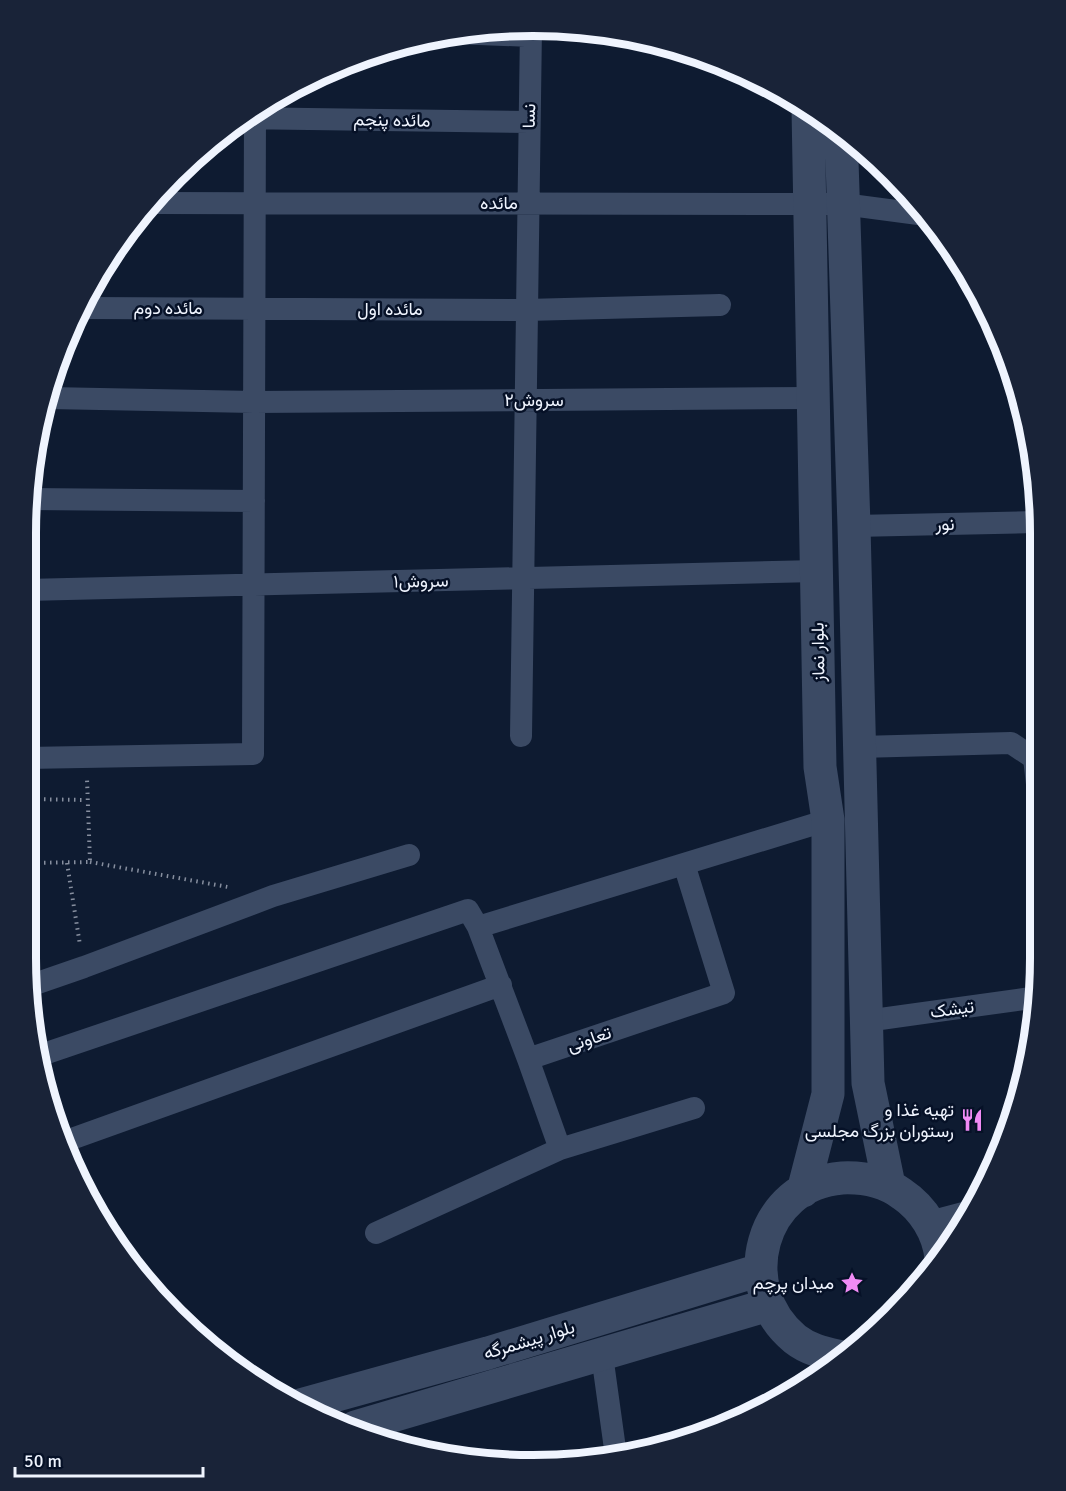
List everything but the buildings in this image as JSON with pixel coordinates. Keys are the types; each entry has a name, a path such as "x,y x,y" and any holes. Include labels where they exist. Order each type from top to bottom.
{"main road":[{"name":"بلوار نماز","path":"803,1191 828,1094 828,820 820,767 808,120"},
{"path":"841,143 868,1083 889,1185"},
{"path":"815,1367 796,1339 776,1319 768,1305 760,1270 763,1247 771,1225 785,1205 803,1191 830,1179 860,1177 889,1185 914,1202 932,1227 937,1246"},
{"path":"932,1227 954,1221"},
{"name":"بلوار پیشمرگه","path":"310,1402 488,1353 760,1270"},
{"name":"بلوار پیشمرگه","path":"363,1425 768,1305"},
{"path":"796,1339 819,1352 832,1355"}],"street":[{"name":"نسا","path":"521,736 531,36"},
{"name":"مائده پنجم","path":"263,116 529,122"},
{"path":"36,758 253,754 255,203 252,123"},
{"name":"مائده","path":"161,203 843,204 914,213"},
{"name":"مائده اول","path":"254,308 526,310 720,305"},
{"name":"مائده دوم","path":"90,308 254,308"},
{"path":"55,398 254,402"},
{"name":"سروش۲","path":"254,402 813,398"},
{"path":"37,499 254,501"},
{"name":"نور","path":"854,526 1030,522"},
{"name":"سروش۱","path":"36,590 817,572"},
{"path":"859,747 1011,743 1030,756"},
{"path":"478,927 828,820"},
{"path":"37,983 273,896 409,855"},
{"name":"تعاونی","path":"528,1059 724,993 684,864"},
{"path":"46,1053 468,910 478,927 501,985 560,1149"},
{"path":"71,1139 501,985"},
{"name":"تیشک","path":"866,1021 1028,998"},
{"path":"376,1233 560,1149 694,1108"},
{"path":"602,1355 615,1448"}],"path":[{"path":"36,799 86,800 90,862"},
{"path":"36,863 90,862 273,896"},
{"path":"67,863 84,967"}],"place":[{"name":"تهیه غذا و رستوران بزرگ مجلسی","path":"972,1120"},
{"name":"میدان پرچم","path":"852,1283"}]}
